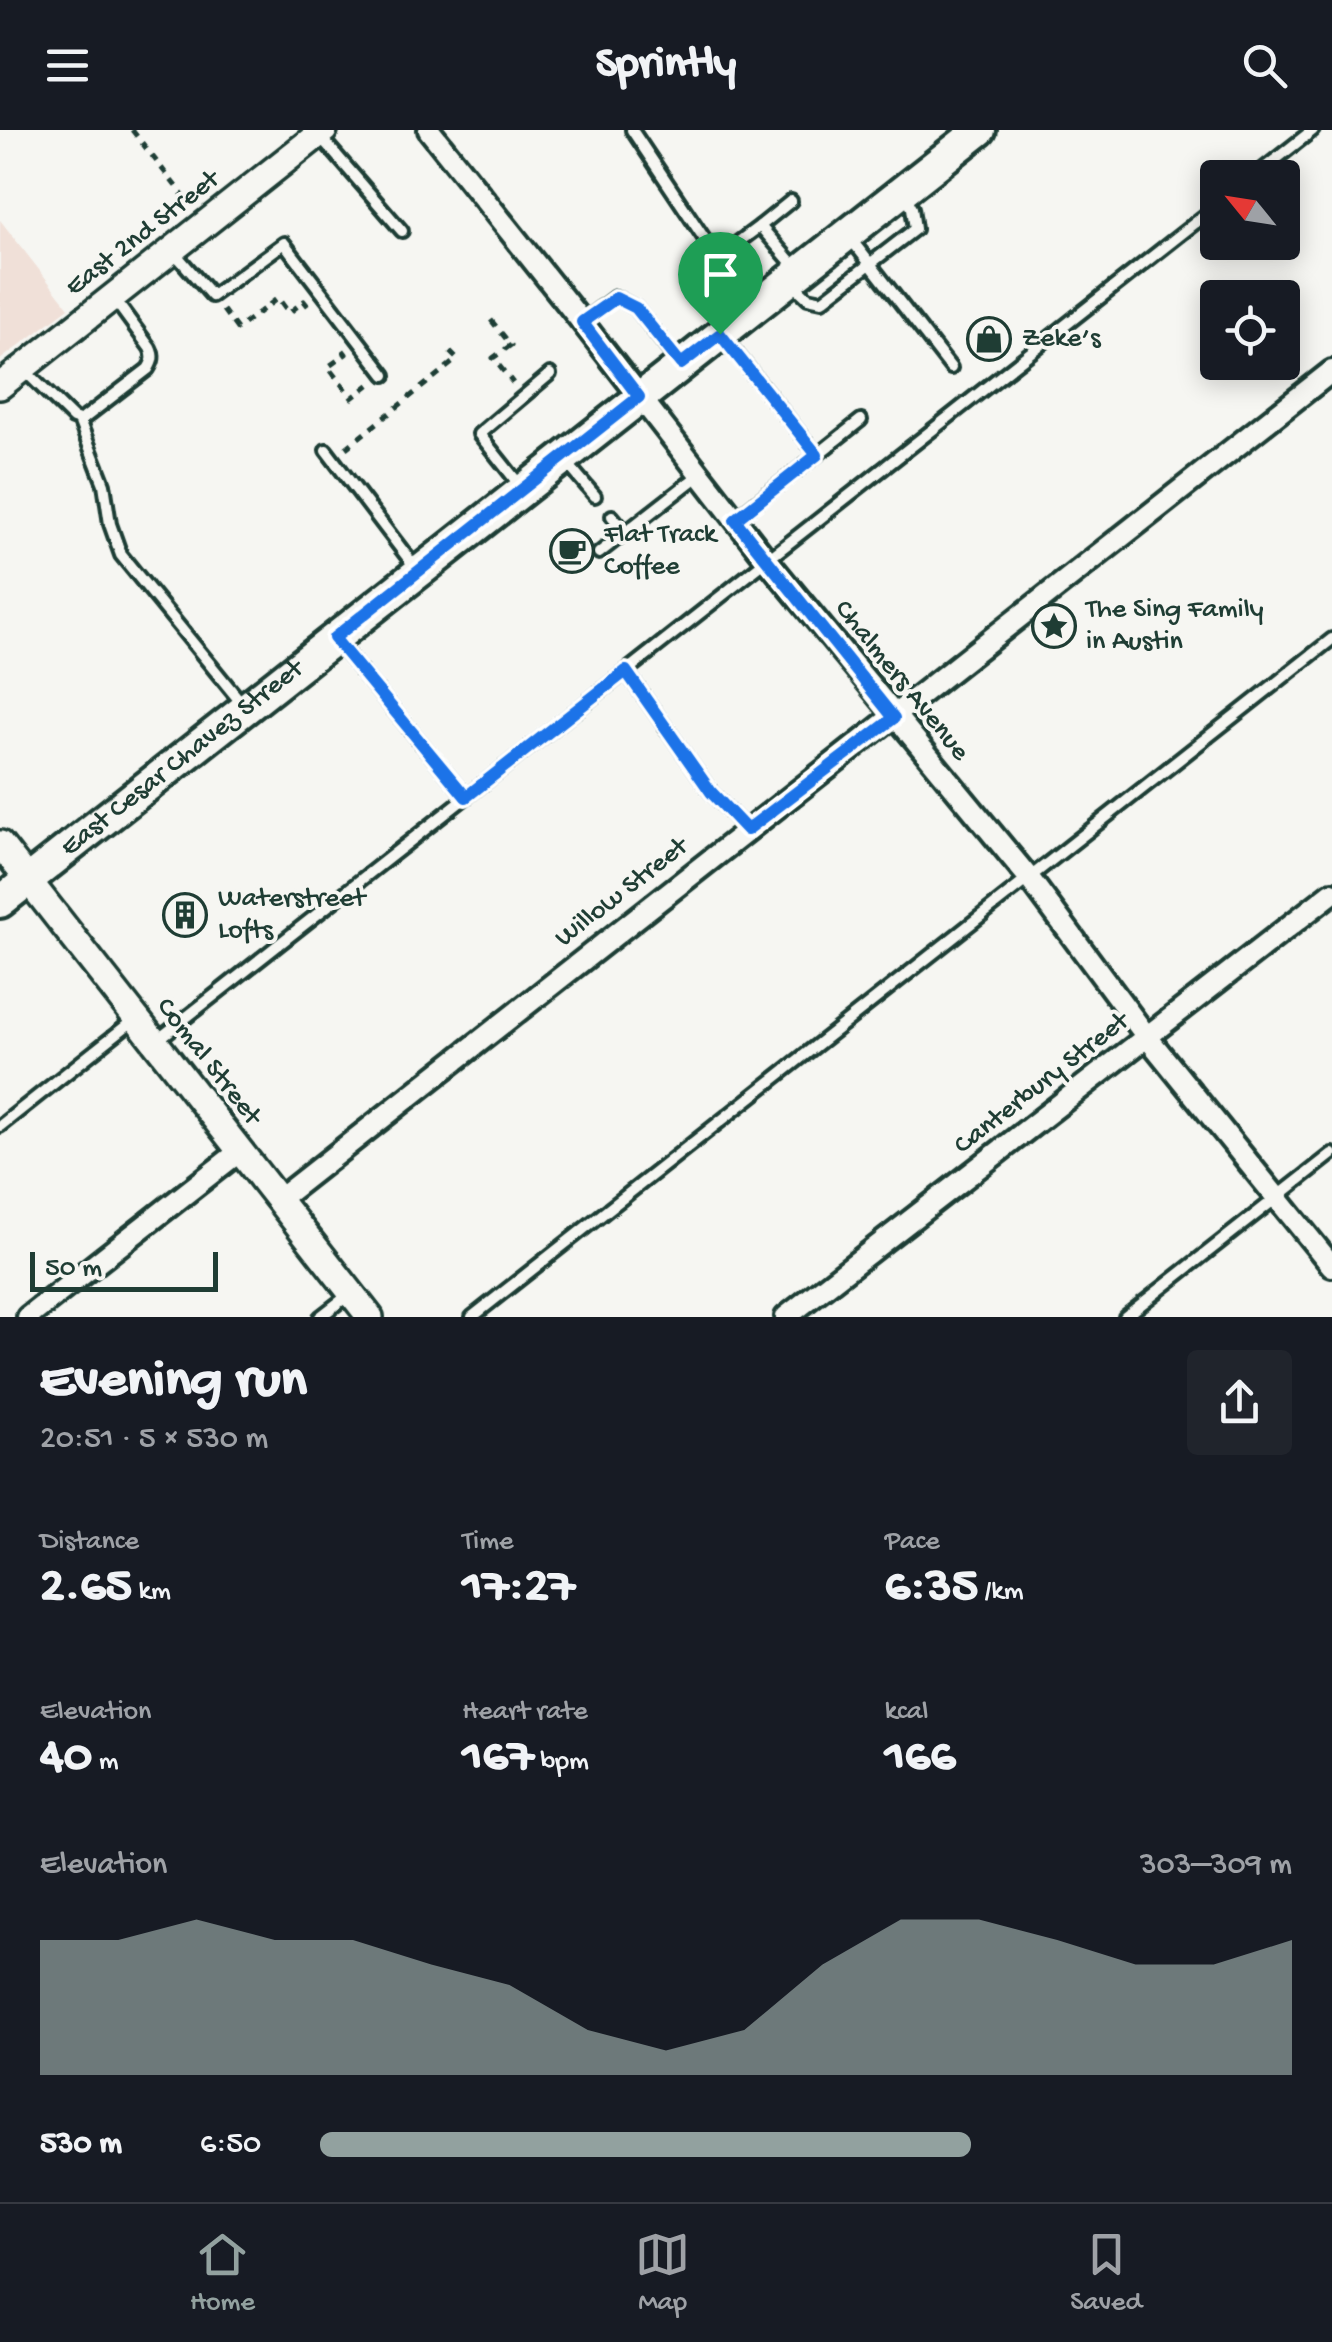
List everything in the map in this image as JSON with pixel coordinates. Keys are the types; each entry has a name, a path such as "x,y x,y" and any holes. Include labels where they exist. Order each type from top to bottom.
{"main road":[{"name":"East Cesar Chavez Street","path":"0,902 980,130"}],"street":[{"name":"Chalmers Avenue","path":"429,130 766,559 1029,878 1147,1038 1332,1266"},
{"name":"East 2nd Street","path":"0,386 321,132"},
{"name":"Willow Street","path":"278,1200 1332,371"},
{"name":"Comal Street","path":"0,844 370,1317"},
{"name":"Canterbury Street","path":"786,1317 1332,893"},
{"path":"28,1317 240,1151"}],"lane":[{"path":"632,130 717,258 755,306"},
{"path":"1275,160 1313,130"},
{"path":"321,132 402,230"},
{"path":"760,226 808,298 822,301 915,229 912,208 902,191"},
{"path":"700,260 717,258 791,201"},
{"path":"155,1042 1200,219"},
{"path":"847,234 951,368"},
{"path":"172,250 212,296 284,243 384,374"},
{"path":"713,276 717,258"},
{"path":"22,368 78,420 148,368 154,354 112,296"},
{"path":"582,322 616,298 641,304 681,364"},
{"path":"720,334 817,455"},
{"path":"522,489 479,434 550,374"},
{"path":"78,420 104,484 110,524 121,555 245,708"},
{"path":"735,520 862,420"},
{"path":"330,455 418,572"},
{"path":"562,458 595,496"},
{"path":"599,553 700,475"},
{"path":"612,516 626,533"},
{"path":"334,638 466,797"},
{"path":"472,1317 1332,639"},
{"path":"626,671 711,792 747,830"},
{"path":"0,1126 136,1018"},
{"path":"1125,1317 1332,1154"},
{"path":"320,1317 351,1293"}],"path":[{"path":"132,130 185,198"},
{"path":"212,296 237,329 278,298 289,313 304,301 314,314"},
{"path":"335,340 346,354 328,367 352,398 384,374"},
{"path":"330,455 457,359 450,352"}],"shaded area":[{"path":"0,220 69,308 0,360"}],"place":[{"name":"Zeke’s","path":"989,339"},
{"name":"Flat Track Coffee","path":"572,551"},
{"name":"The Sing Family in Austin","path":"1054,626"},
{"name":"Waterstreet Lofts","path":"185,915"}],"route":[{"path":"616,298 636,308 681,364 720,334 817,455 735,520 894,718 747,830 711,792 626,671 466,797 334,638 639,397 582,322 616,298"}]}
